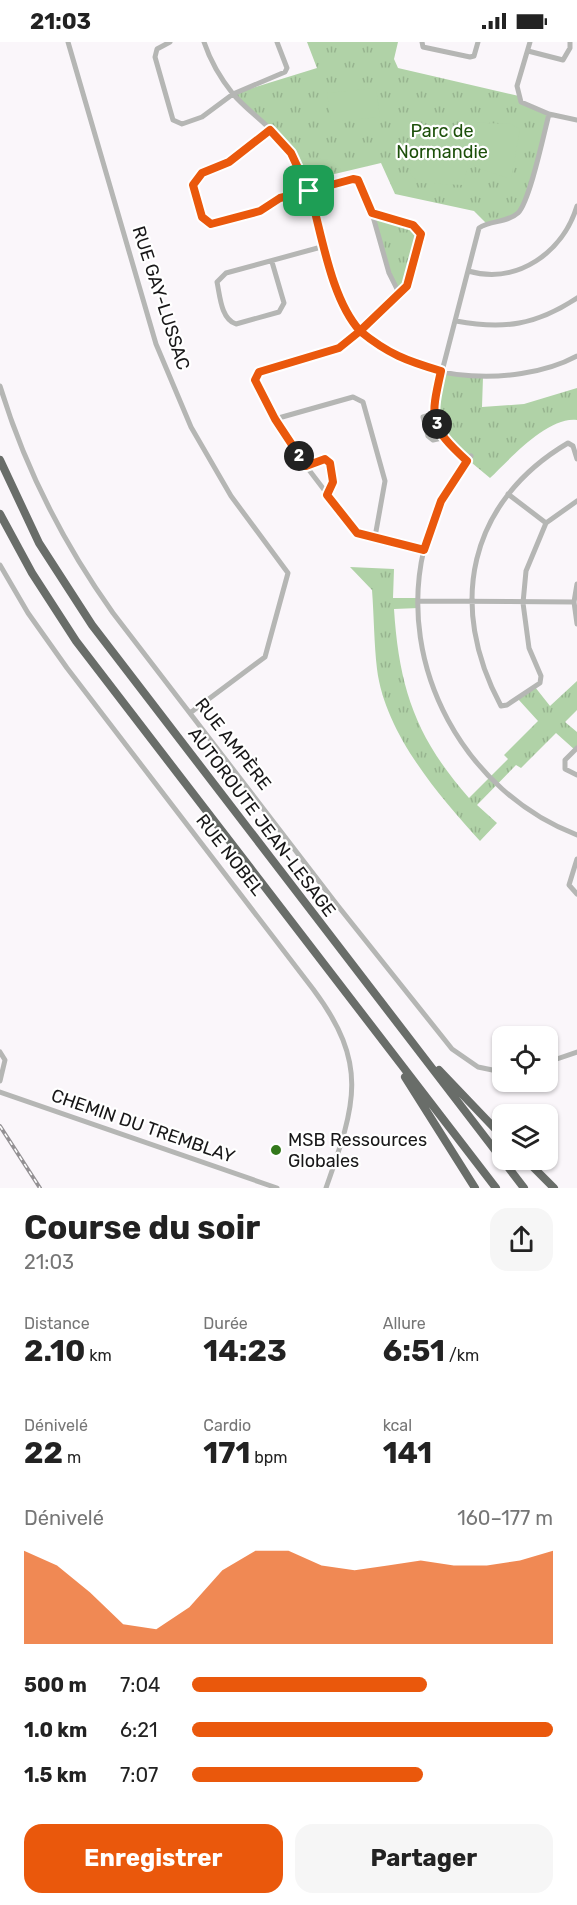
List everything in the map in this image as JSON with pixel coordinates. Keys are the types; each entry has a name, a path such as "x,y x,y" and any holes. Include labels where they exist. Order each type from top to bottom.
{"highway":[{"name":"AUTOROUTE JEAN-LESAGE","path":"0,460 39,543 78,605 524,1188"},
{"name":"AUTOROUTE JEAN-LESAGE","path":"0,514 38,584 76,641 496,1188"},
{"path":"405,1034 492,1125"},
{"path":"382,1040 475,1188"},
{"path":"536,1170 554,1188"}],"street":[{"name":"RUE GAY-LUSSAC","path":"68,42 156,344 186,417 231,496 288,573 264,657 190,712"},
{"path":"170,42 157,49 155,57 173,120 177,123 202,117 233,94 285,72 287,68 277,42"},
{"path":"204,42 209,56 233,94 291,153 309,191 336,285 350,319 360,331 382,349 405,361 471,377 507,376 542,370 577,356"},
{"path":"422,42 423,47 470,57 474,56 478,42"},
{"path":"530,42 517,86 521,102 549,114 577,120"},
{"path":"528,51 563,60 570,48 570,42"},
{"path":"549,114 527,195 519,212 501,222 486,223 479,228 432,410 442,438 469,458 441,501 424,550 419,601 422,652 435,693 456,736 493,782 525,808 577,835"},
{"path":"270,130 229,162 196,178 193,185 202,217 211,224 260,211 280,198 353,179 358,180 372,213 389,273 400,295"},
{"path":"468,271 482,275 506,274 532,265 554,249 568,230 577,206"},
{"path":"372,213 413,225 421,234 407,286 400,295 339,348 259,372 255,380 275,419 306,466 357,533 424,550"},
{"path":"272,262 284,303 282,309 279,312 236,324 230,322 226,318 217,282 220,277 325,246"},
{"path":"456,321 506,327 557,311 577,297"},
{"name":"RUE AMPÈRE","path":"0,386 30,468 74,554 113,613 452,1048 475,1065 492,1069"},
{"path":"275,419 353,397 363,402 385,481 375,537"},
{"path":"434,414 423,417 428,436 433,440 442,438"},
{"path":"577,459 573,446 568,443 542,459 508,495 491,521 475,562 470,601 475,636 489,684 501,706 507,705 540,683 541,676 528,648 523,603 526,571 546,523 577,501"},
{"path":"306,466 325,459 330,463 333,482 327,495"},
{"path":"508,495 546,523"},
{"name":"RUE NOBEL","path":"0,566 35,624 67,668 338,1024 350,1060 352,1100 346,1132 326,1188"},
{"path":"577,584 574,602 577,624"},
{"path":"419,601 574,602"},
{"path":"577,748 565,760 565,769 577,775"},
{"path":"577,859 569,885 577,894"},
{"path":"0,1052 5,1060 0,1081"},
{"path":"558,1059 577,1052"},
{"name":"CHEMIN DU TREMBLAY","path":"0,1092 277,1188"}],"green space":[{"name":"Parc de Normandie","path":"307,42 398,42 394,59 398,68 519,96 521,102 549,114 522,207 514,216 498,222 486,223 474,211 395,194 381,163 305,181 291,153 233,94 317,68"},
{"path":"376,88 380,117 331,122 327,93"},
{"path":"464,122 511,124 520,129 511,179 475,167 467,148"},
{"path":"424,126 445,133 463,148 468,161 463,185 420,183 411,175 410,168"},
{"path":"372,213 413,225 421,234 407,286 400,295 389,273"},
{"path":"441,371 483,377 482,407 524,404 577,388 577,420 554,425 530,440 490,478 442,438 432,410"},
{"path":"350,567 394,569 393,598 419,598 419,608 394,609 396,637 406,688 423,733 451,776 469,798 508,759 504,755 538,721 518,699 535,687 550,706 577,681 577,710 565,722 577,732 577,748 575,750 556,733 521,768 516,765 477,805 497,823 480,841 447,804 416,762 391,716 382,693 377,669 372,590"}],"railway":[{"path":"0,1126 40,1188"}],"place":[{"name":"MSB Ressources Globales","path":"276,1150"}],"route":[{"path":"309,191 280,198 260,211 211,224 202,217 193,185 202,173 229,162 270,130 291,153 304,181 306,185 309,191 310,193 336,285 350,319 360,331 339,348 259,372 255,380 275,419 306,466 325,459 330,463 333,482 332,490 327,495 357,533 424,550 441,501 467,461 442,438 432,410 441,371 405,361 382,349 360,331 407,286 421,234 413,225 372,213 358,180 353,179 309,191"}]}
